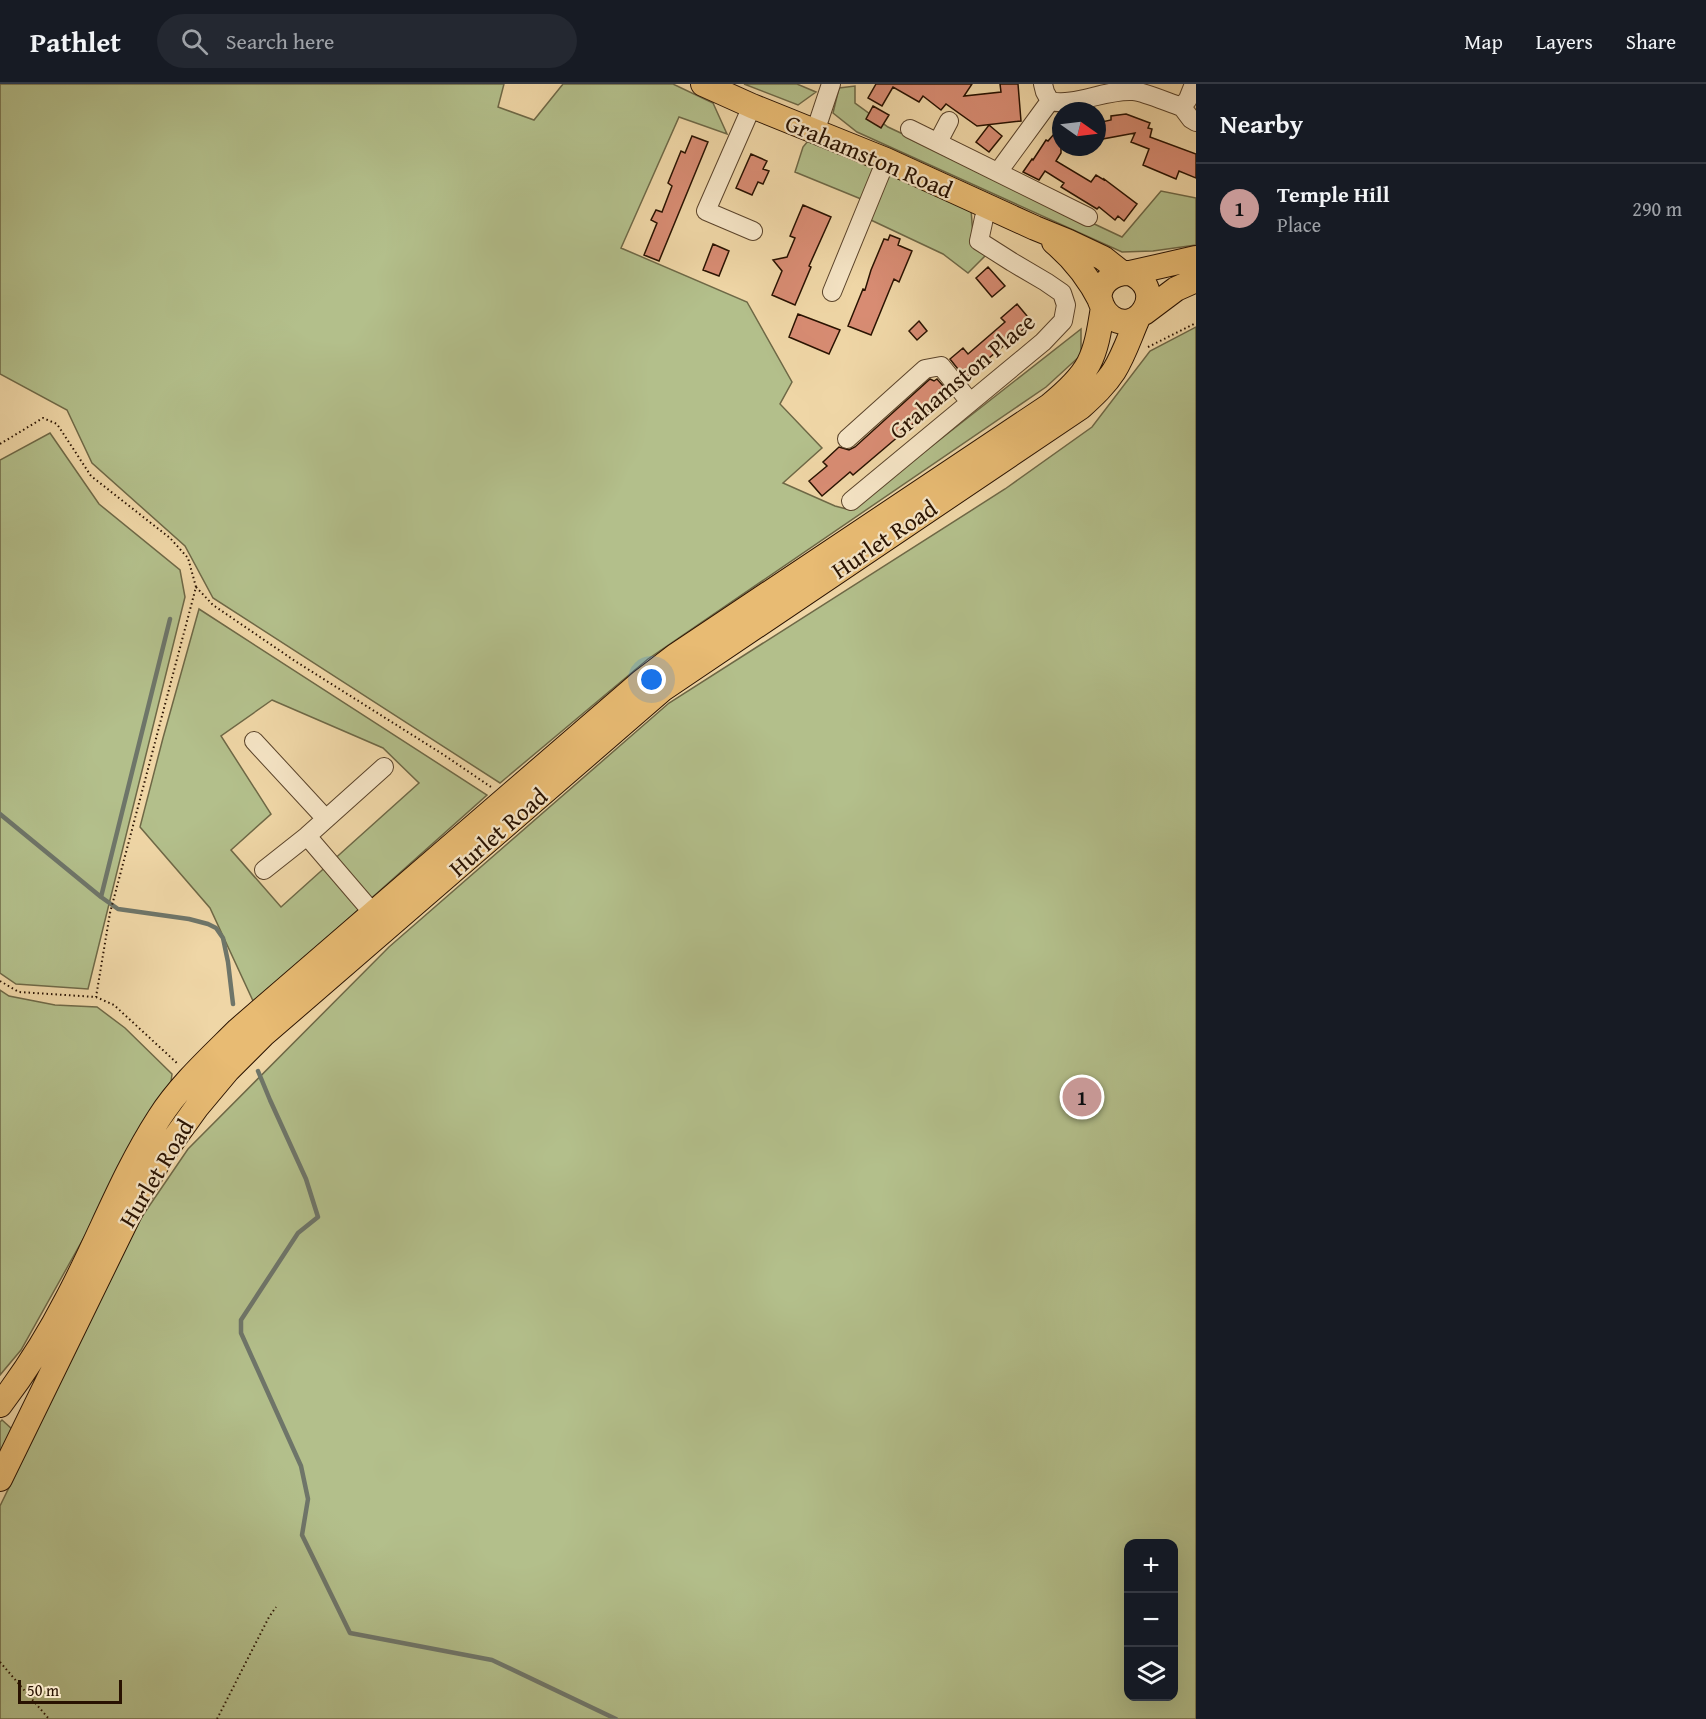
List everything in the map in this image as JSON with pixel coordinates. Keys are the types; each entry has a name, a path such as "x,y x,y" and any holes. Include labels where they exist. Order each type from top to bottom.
{"main road":[{"name":"Grahamston Road","path":"703,84 886,160 989,208 1088,250 1126,273"},
{"name":"Grahamston Road","path":"1035,228 1056,244 1076,264 1093,286 1102,304"},
{"path":"1196,258 1114,275 1107,280 1100,294 1108,315 1115,320 1130,321 1176,289 1196,280"},
{"path":"1126,273 1138,276 1148,289 1148,306 1141,315"},
{"name":"Hurlet Road","path":"0,1405 30,1364 67,1301 132,1162 160,1116 191,1077 238,1030 641,682 675,656 1049,406 1065,393 1079,379 1094,354 1102,304"},
{"name":"Hurlet Road","path":"0,1479 130,1213 160,1157 228,1070 272,1027 663,689 1081,407 1113,372 1141,315"}],"street":[{"path":"815,132 831,84"},
{"path":"1043,84 1050,101 1059,103 1099,94 1134,91 1182,107 1196,122"},
{"path":"1182,107 1194,84"},
{"path":"998,172 1050,101"},
{"path":"752,106 706,211 753,231"},
{"path":"938,142 949,122"},
{"path":"910,129 1088,217"},
{"path":"832,292 886,160"},
{"name":"Grahamston Place","path":"850,501 1043,342 1063,321 1066,305 1062,293 979,241 984,218 989,208"},
{"path":"847,439 925,369 941,366 970,402"},
{"path":"254,741 326,819"},
{"path":"264,870 307,836 384,767"},
{"path":"307,836 373,913"}],"path":[{"path":"0,444 43,418 57,424 92,476 170,538 188,558 196,587 213,605 295,661 444,754 507,797"},
{"path":"96,997 110,914 196,587"},
{"path":"0,981 19,992 96,997 114,1005 191,1077"},
{"path":"217,1719 276,1607"},
{"path":"0,1662 49,1719"}],"green space":[{"path":"0,84 504,84 498,107 534,120 563,84 673,84 713,103 727,134 679,117 621,248 747,302 792,382 780,404 822,448 783,483 835,506 850,510 1081,329 1081,355 1046,387 648,659 500,783 213,598 185,546 92,463 67,410 0,374"},
{"path":"744,84 797,84 816,92 798,105"},
{"path":"855,86 855,103 888,127 1122,237 1161,191 1196,198 1196,245 1153,251 1122,252 857,132 833,113 839,88"},
{"path":"808,141 971,209 973,236 990,251 968,273 943,254 856,213 861,199 795,172 803,147"},
{"path":"1196,327 1196,1719 0,1719 0,1506 139,1221 188,1149 389,947 669,703 1005,489 1092,427 1150,351"},
{"path":"50,433 99,504 180,570 185,597 88,989 16,984 0,973 0,460"},
{"path":"199,609 487,795 254,1003 210,908 140,827","holes":["272,700 383,748 419,783 281,907 231,850 271,814 221,736"]},
{"path":"0,990 9,996 55,1005 97,1007 125,1028 172,1074 171,1082 21,1350 0,1375"},
{"path":"2,1420 13,1430 0,1456 0,1422"}],"building":[{"path":"876,84 972,84 964,96 1001,92 1000,84 1018,84 1021,121 977,126 946,104 941,110 923,96 919,102 893,87 882,106 868,98"},
{"path":"873,106 889,115 881,128 866,119"},
{"path":"1126,114 1150,123 1148,128 1152,129 1150,137 1196,154 1196,178 1179,171 1176,179 1143,165 1149,149 1131,142 1135,133 1106,138 1106,121 1111,120 1111,116"},
{"path":"989,125 1002,136 989,152 976,142"},
{"path":"692,136 708,142 659,261 644,255 657,223 651,220 656,210 662,212 672,186 668,183 681,151 685,153"},
{"path":"1052,136 1052,156 1059,156 1056,161 1091,182 1096,175 1104,179 1137,204 1124,221 1118,216 1115,220 1099,207 1097,209 1061,187 1064,183 1045,171 1039,180 1023,172 1046,140 1048,141"},
{"path":"751,154 767,161 763,169 769,171 763,184 758,182 752,195 736,188"},
{"path":"803,205 831,217 809,266 811,267 795,305 772,295 782,271 773,260 787,257 795,238 790,236"},
{"path":"890,235 900,239 898,245 912,251 899,282 894,279 871,335 848,326 863,289 865,290 884,239 888,240"},
{"path":"713,244 729,251 719,276 703,270"},
{"path":"988,267 1005,286 992,297 976,278"},
{"path":"1017,304 1032,322 965,378 950,359 963,348 968,354 1005,322 1001,318"},
{"path":"798,314 840,330 829,354 789,337"},
{"path":"919,321 927,331 917,340 909,331"},
{"path":"930,379 934,381 937,379 944,387 941,390 946,396 853,475 850,472 822,496 809,481 827,466 823,462 839,447 849,450 855,447"}],"waterway":[{"path":"170,619 101,897 118,909 189,919 216,928 223,938 233,1004"},
{"path":"0,814 101,897"},
{"path":"258,1071 306,1179 318,1217 298,1233 241,1320 241,1333 301,1466 308,1499 302,1535 350,1633 492,1660 616,1719"}],"place":[{"name":"Temple Hill","path":"1082,1097"}]}
